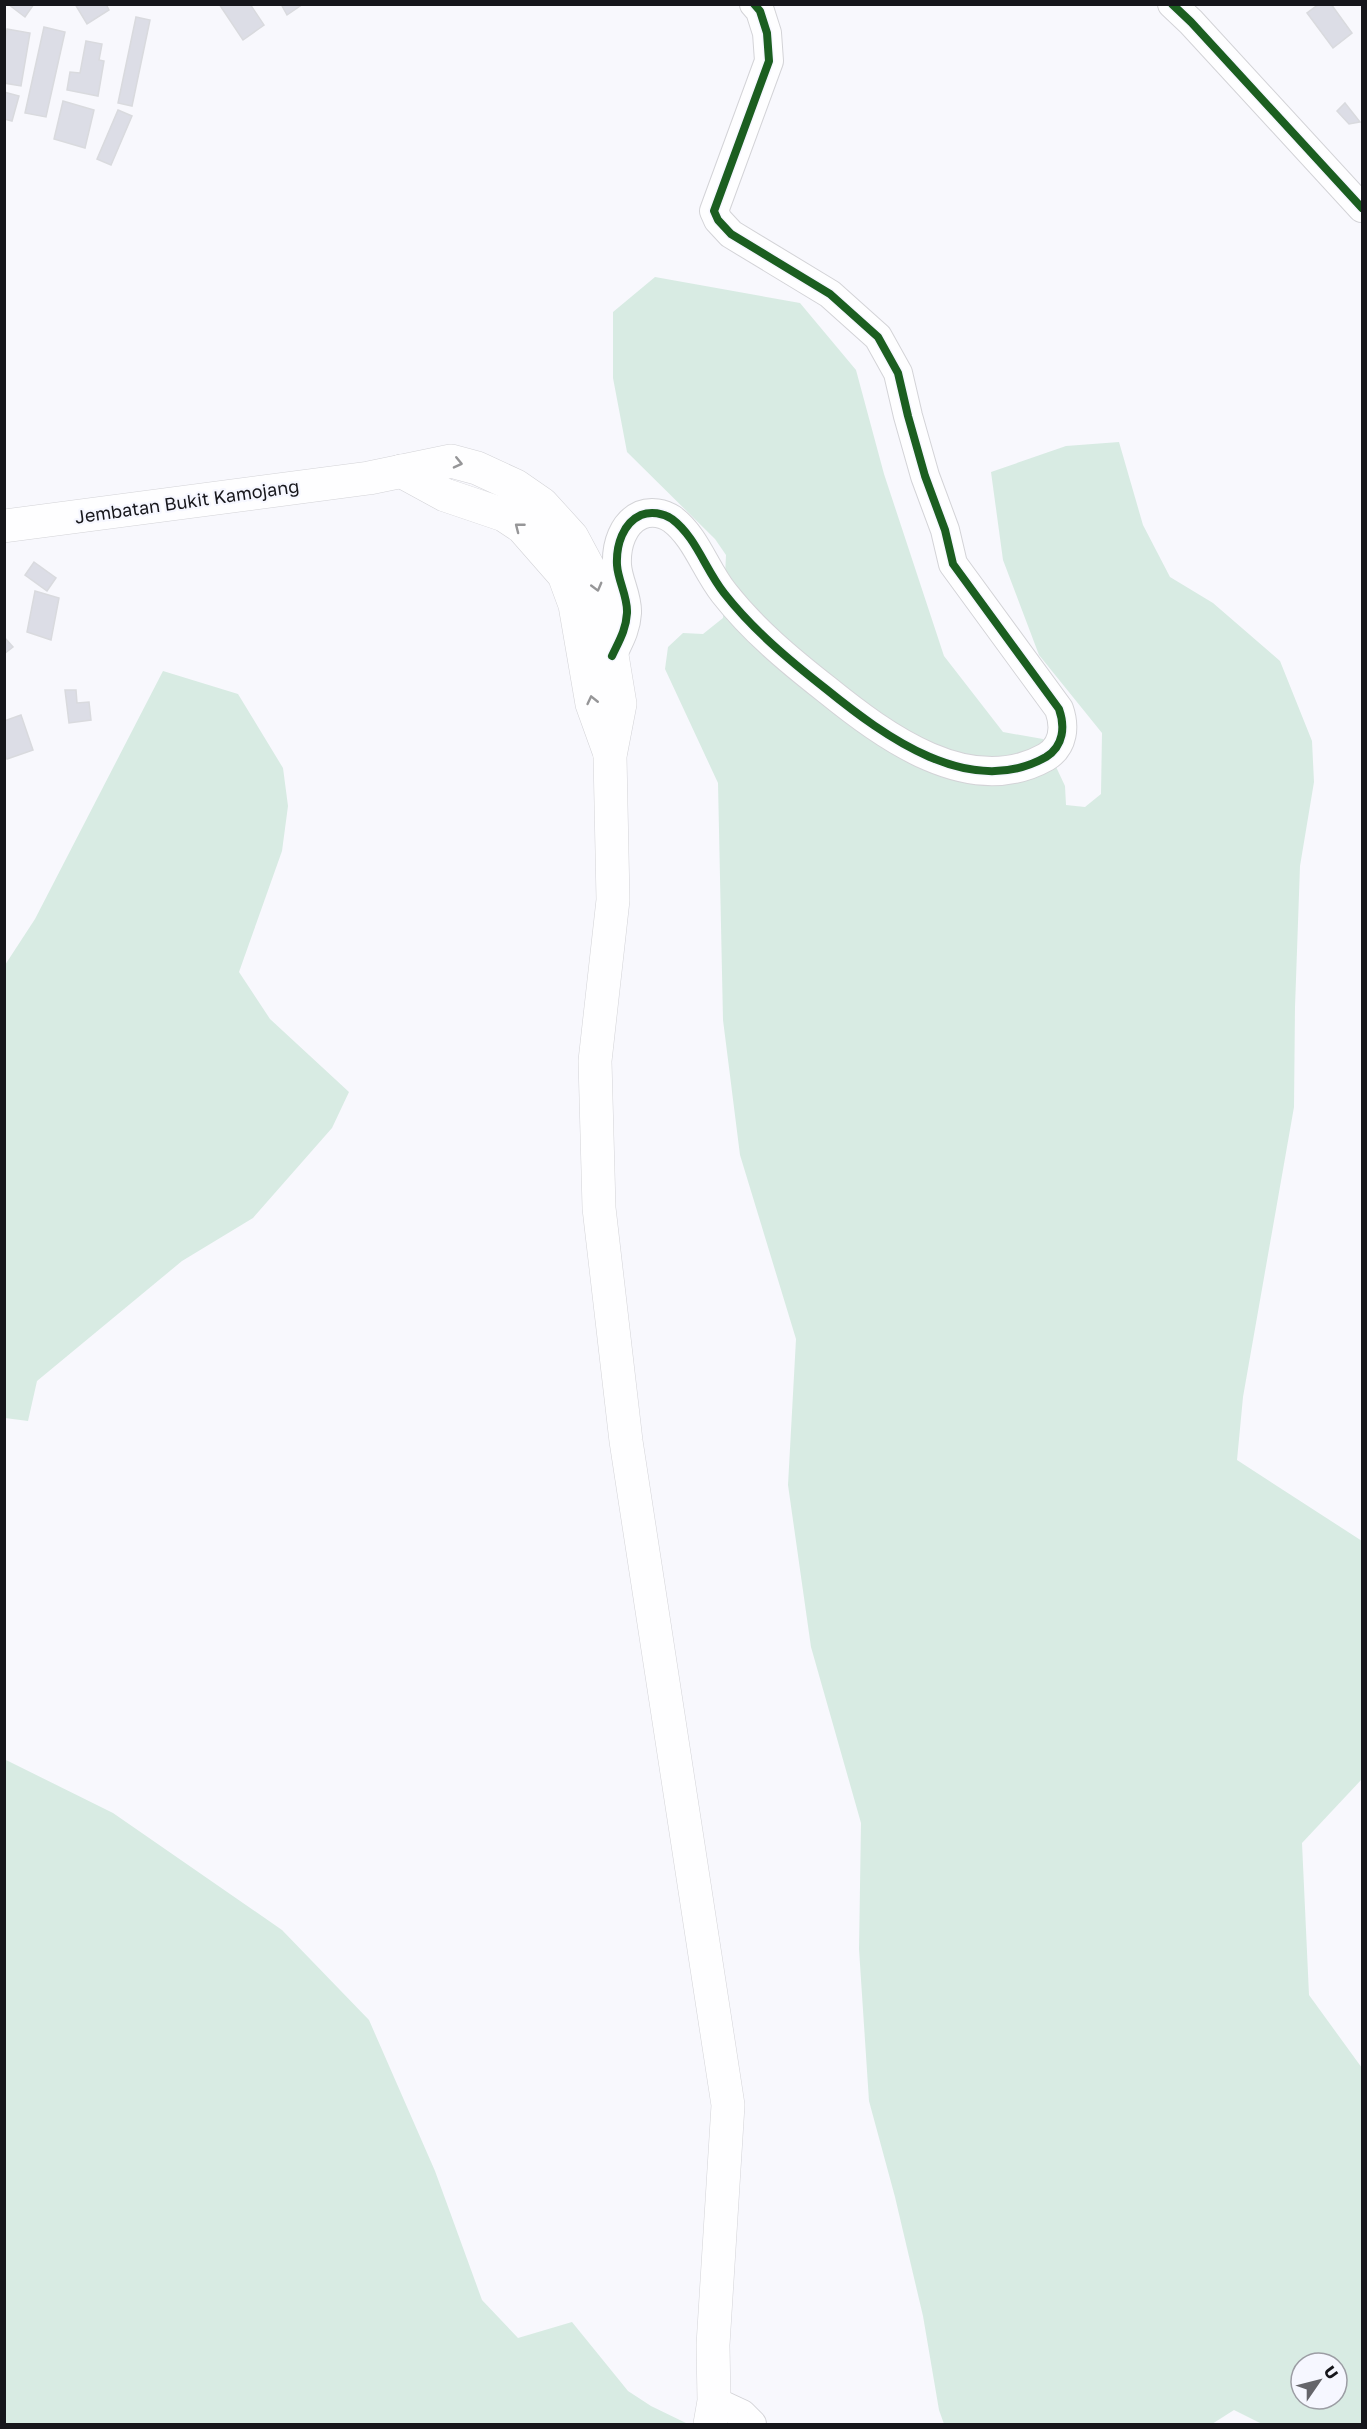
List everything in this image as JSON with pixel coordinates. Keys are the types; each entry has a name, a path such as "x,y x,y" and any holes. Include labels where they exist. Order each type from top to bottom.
{"main road":[{"name":"Jembatan Bukit Kamojang","path":"4,526 369,478 451,460 477,468 516,486 542,504 572,537 595,580 620,704 610,756"},
{"path":"401,471 445,495 504,515 522,527 564,575 575,605 592,704 610,756 613,900 595,1061 599,1208 626,1442 729,2105 713,2344 712,2413"}],"street":[{"path":"612,656 625,630 627,610 617,564 620,540 625,527 638,516 658,513 670,518 686,531 723,591 762,636 863,719 915,750 960,768 998,771 1033,764 1050,754 1061,739 1064,724 1059,709 953,564 945,530 925,476 898,373 878,337 830,294 731,234 718,220 714,211 769,61 767,33 760,11 754,4"},
{"path":"1172,4 1362,208"},
{"path":"712,2413 742,2414 752,2424"}],"shaded area":[{"path":"655,277 800,303 856,370 884,474 944,656 1003,732 1043,739 1065,786 1066,805 1085,807 1101,794 1102,733 1039,655 1003,560 991,472 1066,446 1119,442 1143,525 1170,577 1213,603 1280,661 1312,741 1314,782 1300,866 1294,1107 1243,1397 1237,1460 1362,1541 1362,1779 1302,1843 1309,1995 1362,2068 1362,2424 1262,2424 1234,2410 1212,2424 944,2424 939,2410 923,2316 895,2197 869,2101 859,1949 861,1823 811,1647 788,1485 796,1339 740,1155 723,1020 718,783 665,669 668,647 683,633 703,634 723,618 726,555 715,539 627,452 613,378 613,312"},
{"path":"163,671 238,694 283,768 288,806 282,851 239,972 270,1019 349,1092 332,1128 253,1218 182,1261 37,1381 28,1421 5,1418 5,965 35,919"},
{"path":"4,1759 113,1813 282,1930 369,2020 435,2171 482,2300 518,2338 572,2322 628,2391 651,2406 688,2424 5,2424"}],"building":[{"path":"8,4 34,4 25,17"},
{"path":"75,4 106,4 109,10 87,24"},
{"path":"219,4 250,4 264,25 243,40"},
{"path":"281,4 303,4 287,15"},
{"path":"1319,4 1331,4 1352,33 1333,48 1307,13"},
{"path":"136,17 150,20 132,106 118,103"},
{"path":"44,27 65,32 46,117 25,113"},
{"path":"7,29 30,33 21,86 4,83 4,45"},
{"path":"86,41 102,44 99,60 104,61 98,96 67,90 70,72 80,73"},
{"path":"4,92 19,96 12,121 4,119"},
{"path":"63,101 94,110 85,148 54,139"},
{"path":"1345,103 1360,122 1349,124 1337,111"},
{"path":"118,110 132,116 111,165 97,159"},
{"path":"34,562 56,578 47,591 25,575"},
{"path":"35,591 59,598 51,640 27,632"},
{"path":"4,637 13,647 4,654"},
{"path":"65,690 76,690 77,703 89,702 91,720 69,723"},
{"path":"21,715 33,750 7,759 4,753 4,721"}],"cycle path":[{"path":"612,656 624,630 627,613 617,565 619,542 625,529 635,519 641,515 657,513 672,519 688,535 724,593 772,644 849,707 901,743 929,757 958,767 988,771 1017,768 1046,757 1056,747 1062,735 1059,709 953,564 945,530 925,476 898,373 878,337 830,294 731,234 718,220 714,211 769,61 767,33 760,11 754,4"},
{"path":"1172,4 1362,208"}]}
